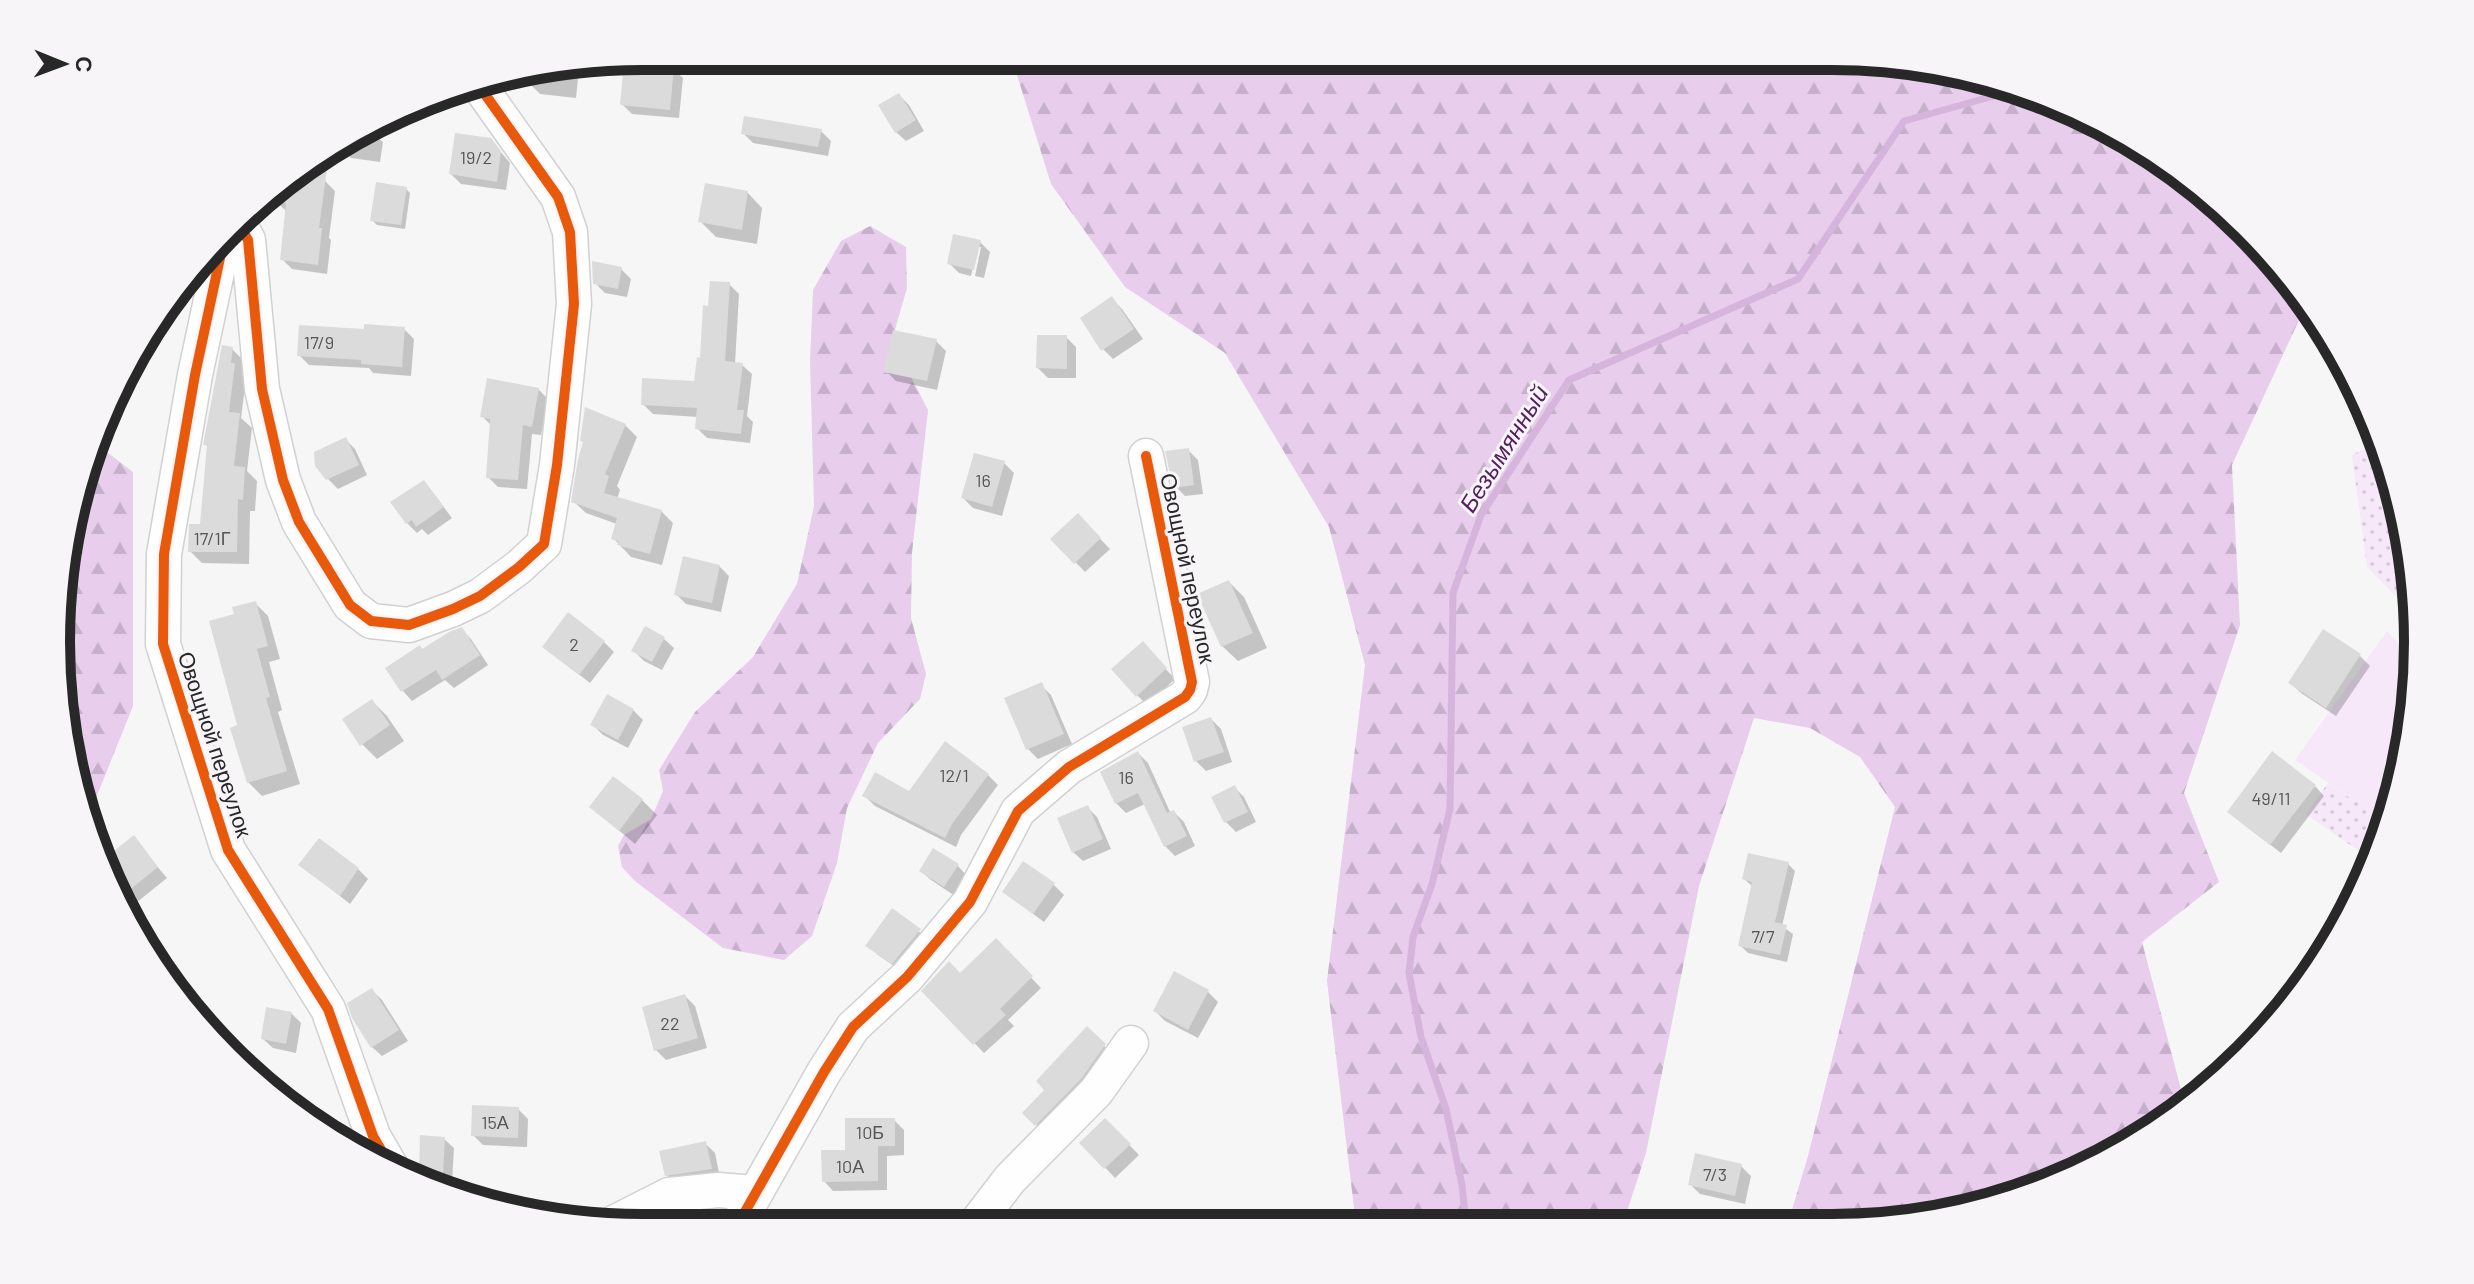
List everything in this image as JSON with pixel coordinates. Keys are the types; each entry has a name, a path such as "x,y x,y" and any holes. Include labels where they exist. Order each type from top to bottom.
{"street":[{"path":"244,232 248,240 262,389 283,480 299,522 350,605 371,621 409,625 480,596 544,544 557,465 574,304 570,232 558,197 484,92"},
{"name":"Овощной переулок","path":"220,256 195,375 164,554 163,644 228,850 328,1009 373,1136 382,1151"},
{"name":"Овощной переулок","path":"744,1214 853,1027 907,977 970,902 1018,811 1069,767 1185,697 1190,690 1192,682 1146,456"},
{"path":"983,1214 1010,1179 1096,1092 1131,1043"},
{"path":"632,1214 669,1195 718,1190 755,1193"}],"shaded area":[{"path":"2369,446 2374,458 2393,530 2403,604 2367,567 2352,455"},
{"path":"2387,631 2404,649 2403,679 2393,754 2377,816 2295,760"},
{"path":"2328,783 2377,816 2363,854 2306,814"}],"green space":[{"path":"1015,70 1869,71 1944,81 2016,100 2085,129 2150,166 2180,188 2262,265 2301,315 2232,465 2240,625 2184,793 2219,882 2142,942 2182,1094 2150,1118 2085,1155 2016,1184 1980,1195 1907,1209 1791,1214 1895,807 1860,757 1810,728 1754,718 1699,886 1646,1153 1626,1214 1355,1214 1327,981 1365,665 1329,527 1225,353 1125,287 1051,184"},
{"path":"870,226 906,247 907,288 894,333 905,365 928,410 912,553 911,618 926,674 920,699 878,743 847,808 837,863 812,936 784,960 723,948 635,881 622,867 618,846 624,835 651,819 663,791 659,770 695,712 753,657 797,584 814,506 810,360 813,290 841,241"},
{"path":"103,449 133,472 133,706 93,804 75,717 71,679 71,605 81,530"}],"building":[{"path":"674,70 670,110 620,105 623,71"},
{"path":"899,93 916,120 895,133 878,105"},
{"path":"744,116 822,129 818,147 741,134"},
{"path":"455,133 491,138 501,151 497,182 449,174"},
{"path":"328,164 319,228 322,228 318,265 280,260 286,203 277,202"},
{"path":"376,182 407,187 401,225 370,221"},
{"path":"705,183 748,191 742,230 698,222"},
{"path":"953,234 981,240 974,270 947,264"},
{"path":"592,261 622,267 618,289 593,284"},
{"path":"710,281 730,282 725,361 743,363 737,410 744,410 741,434 695,429 697,408 641,405 642,378 694,381 697,357 700,358 703,305 708,306"},
{"path":"1112,296 1134,329 1101,351 1080,318"},
{"path":"364,324 405,327 402,367 361,364 361,360 297,356 299,325 364,329"},
{"path":"893,330 937,339 927,381 883,372"},
{"path":"1037,335 1067,335 1067,369 1036,368"},
{"path":"222,345 233,347 231,363 235,363 229,412 240,413 234,466 245,467 243,500 238,499 237,552 188,552 189,524 200,524 207,445 203,445"},
{"path":"487,378 539,388 532,427 523,425 518,480 486,478 490,419 480,417"},
{"path":"585,407 626,424 605,474 609,476 604,493 662,510 650,554 617,545 618,541 611,539 617,518 571,502 583,442 580,441"},
{"path":"346,437 359,465 326,480 315,466 314,452"},
{"path":"1189,448 1194,485 1173,488 1165,451"},
{"path":"974,453 1005,461 992,507 961,498"},
{"path":"424,480 444,507 416,527 412,520 406,524 390,502"},
{"path":"1078,513 1101,538 1074,564 1050,539"},
{"path":"683,556 720,565 712,603 674,595"},
{"path":"1229,580 1253,633 1221,647 1197,594"},
{"path":"256,601 268,646 257,649 270,697 266,698 287,771 247,783 230,728 237,725 209,621 234,614 232,607"},
{"path":"568,612 605,641 579,675 542,647"},
{"path":"645,626 665,637 652,662 631,651"},
{"path":"462,627 480,655 442,680 436,670 401,692 385,668 420,645 422,649"},
{"path":"2323,629 2361,654 2326,708 2288,683"},
{"path":"1143,641 1167,668 1136,697 1111,669"},
{"path":"1042,682 1064,734 1026,750 1004,698"},
{"path":"607,694 634,709 618,740 590,725"},
{"path":"372,699 390,725 360,746 342,719"},
{"path":"1211,717 1224,752 1194,762 1182,727"},
{"path":"945,741 989,774 945,838 862,796 875,772 909,791"},
{"path":"1138,751 1167,813 1174,810 1187,836 1164,847 1138,793 1115,804 1100,772"},
{"path":"2272,751 2316,785 2270,845 2227,812"},
{"path":"613,776 643,799 619,831 589,807"},
{"path":"1235,785 1248,812 1224,823 1211,797"},
{"path":"1088,805 1103,839 1072,853 1057,818"},
{"path":"134,835 158,867 128,892 111,853"},
{"path":"319,838 359,868 340,896 298,865"},
{"path":"933,848 959,864 944,887 919,871"},
{"path":"1748,853 1789,862 1775,922 1787,925 1780,955 1738,946 1752,882 1742,879"},
{"path":"1023,861 1055,883 1033,914 1002,892"},
{"path":"892,908 921,929 892,964 865,946"},
{"path":"996,938 1033,976 1000,1009 1006,1015 973,1045 921,991 949,961 960,973"},
{"path":"1174,971 1209,990 1188,1030 1153,1011"},
{"path":"372,988 399,1030 371,1048 352,1018 347,1003"},
{"path":"685,994 698,1038 654,1051 642,1007"},
{"path":"266,1007 292,1012 286,1044 261,1039"},
{"path":"1087,1026 1106,1044 1081,1079 1035,1126 1022,1113 1044,1090 1036,1081"},
{"path":"472,1105 519,1107 518,1138 471,1136"},
{"path":"845,1118 895,1118 895,1146 878,1146 878,1181 822,1182 821,1150 845,1150"},
{"path":"1105,1118 1131,1144 1104,1169 1079,1143"},
{"path":"420,1135 445,1137 443,1174 419,1168"},
{"path":"706,1141 712,1169 665,1176 659,1151"},
{"path":"1695,1153 1742,1164 1735,1196 1688,1185"}],"waterway":[{"name":"Безымянный","path":"1465,1214 1446,1109 1421,1037 1409,973 1413,937 1432,884 1450,809 1453,593 1481,515 1569,380 1798,279 1904,121 1999,95"}],"cycle path":[{"path":"244,232 248,240 262,389 283,480 299,522 350,605 371,621 409,625 480,596 544,544 557,465 574,304 570,232 558,197 484,92"},
{"path":"220,256 195,375 164,554 163,644 228,850 328,1009 373,1136 382,1151"},
{"path":"744,1214 853,1027 907,977 970,902 1018,811 1069,767 1185,697 1190,690 1192,682 1146,456"}]}
